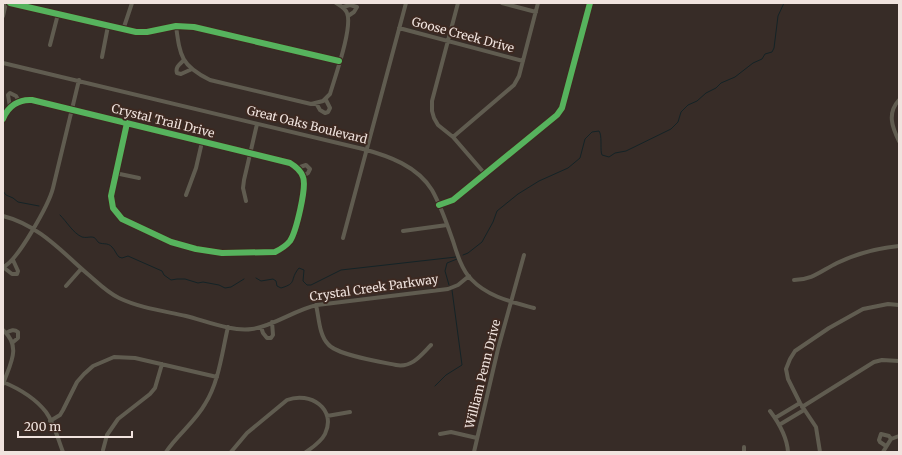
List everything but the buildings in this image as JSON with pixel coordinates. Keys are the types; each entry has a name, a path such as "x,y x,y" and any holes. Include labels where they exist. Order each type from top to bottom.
{"street":[{"path":"3,16 6,3"},
{"path":"10,3 136,32 147,32 176,26 194,27 340,61"},
{"path":"123,30 132,3"},
{"path":"176,26 180,51 184,60 201,76 210,80 311,104 326,100 330,94 349,27 348,16 344,7 336,3"},
{"path":"343,238 406,3"},
{"path":"458,3 432,101 432,111 438,125 453,137 485,174"},
{"path":"502,3 536,12"},
{"path":"453,137 514,85 519,76 538,3"},
{"path":"439,205 453,200 557,115 562,108 590,3"},
{"path":"344,7 350,5 357,7 354,12 348,16"},
{"path":"50,46 58,14"},
{"path":"102,57 108,26"},
{"name":"Goose Creek Drive","path":"399,28 523,61"},
{"path":"184,60 177,67 178,73 181,74 192,69"},
{"name":"Great Oaks Boulevard","path":"3,63 367,150 389,157 405,165 420,176 431,190 439,205 464,269 469,276 489,293 511,302 534,308"},
{"path":"13,260 18,271 17,274 12,274 3,267 13,260 46,206 51,194 78,80"},
{"name":"Crystal Trail Drive","path":"10,107 8,95 10,93 16,96 19,101 32,100 284,161 297,168 306,165 310,170 308,174 303,176"},
{"path":"316,103 320,110 325,113 328,112 330,108 326,100"},
{"path":"899,100 893,108 891,122 893,130 899,141"},
{"path":"3,119 10,107 19,101"},
{"path":"127,123 111,191 111,201 115,212 122,219 171,242 196,249 222,253 267,253 281,249 286,245 294,231 304,192 305,182 303,176 297,168"},
{"path":"246,201 243,185 257,124"},
{"path":"186,195 196,168 202,142"},
{"path":"116,173 139,178"},
{"name":"Crystal Creek Parkway","path":"3,216 33,228 112,294 125,301 139,306 247,330 261,327 316,305 448,288 458,285 469,276"},
{"path":"403,231 447,225"},
{"path":"794,280 813,277 854,256 870,251 899,246"},
{"name":"William Penn Drive","path":"474,452 498,349 524,255"},
{"path":"66,286 81,269"},
{"path":"820,452 816,427 802,407 788,379 786,369 790,359 795,351 828,328 863,309 888,304 899,305"},
{"path":"316,305 323,337 328,345 337,351 405,366 413,362 430,345"},
{"path":"261,327 267,338 271,338 273,332 272,322"},
{"path":"166,452 170,444 204,406 211,394 228,327"},
{"path":"12,343 18,338 18,332 16,330 4,332 12,343 13,357 3,383 17,388 30,396 46,413 63,452"},
{"path":"50,421 60,415 77,382 84,374 93,366 114,357 127,357 216,377"},
{"path":"779,425 802,407 874,362 882,360 899,361"},
{"path":"103,450 107,435 118,419 150,394 155,388 162,364"},
{"path":"231,452 248,433 287,400 294,398 309,398 323,408 328,421 324,435 320,441 306,452"},
{"path":"775,418 802,407"},
{"path":"770,411 779,425 787,445 788,452"},
{"path":"327,416 350,412"},
{"path":"440,434 451,432 477,438"},
{"path":"886,446 879,440 881,434 889,436 891,439"},
{"path":"883,452 891,439 899,436"},
{"path":"744,447 744,452"}],"waterway":[{"path":"463,255 482,242 497,211 518,194 539,181 568,168 580,158 585,139 592,132 599,131 600,133 602,155 609,157 615,153 626,151 671,129 678,122 681,112 688,105 697,101 721,83 735,77 753,63 762,59 765,54 772,52 774,48 778,16 784,3"},
{"path":"3,191 6,195 18,202 39,206"},
{"path":"60,215 73,230 82,237 91,237 96,239 99,243 110,245 119,257 122,258 128,256 162,271 164,275 171,280 185,279 198,283 203,282 219,285 225,288 231,287 244,279"},
{"path":"256,278 261,281 273,279 276,281 277,286 281,288 292,283 299,268 304,270 303,281 307,285 311,285 341,270 456,257"},
{"path":"449,285 445,271 447,263 457,259"},
{"path":"435,386 446,375 462,365 452,290"}],"cycle path":[{"path":"10,3 136,32 147,32 176,26 194,27 339,61"},
{"path":"439,205 453,200 557,115 562,108 590,3"},
{"path":"3,119 5,114 14,104 32,100 290,163 301,173 304,182 300,209 290,241 275,252 222,253 196,249 171,242 122,219 113,208 111,196 127,123"}]}
